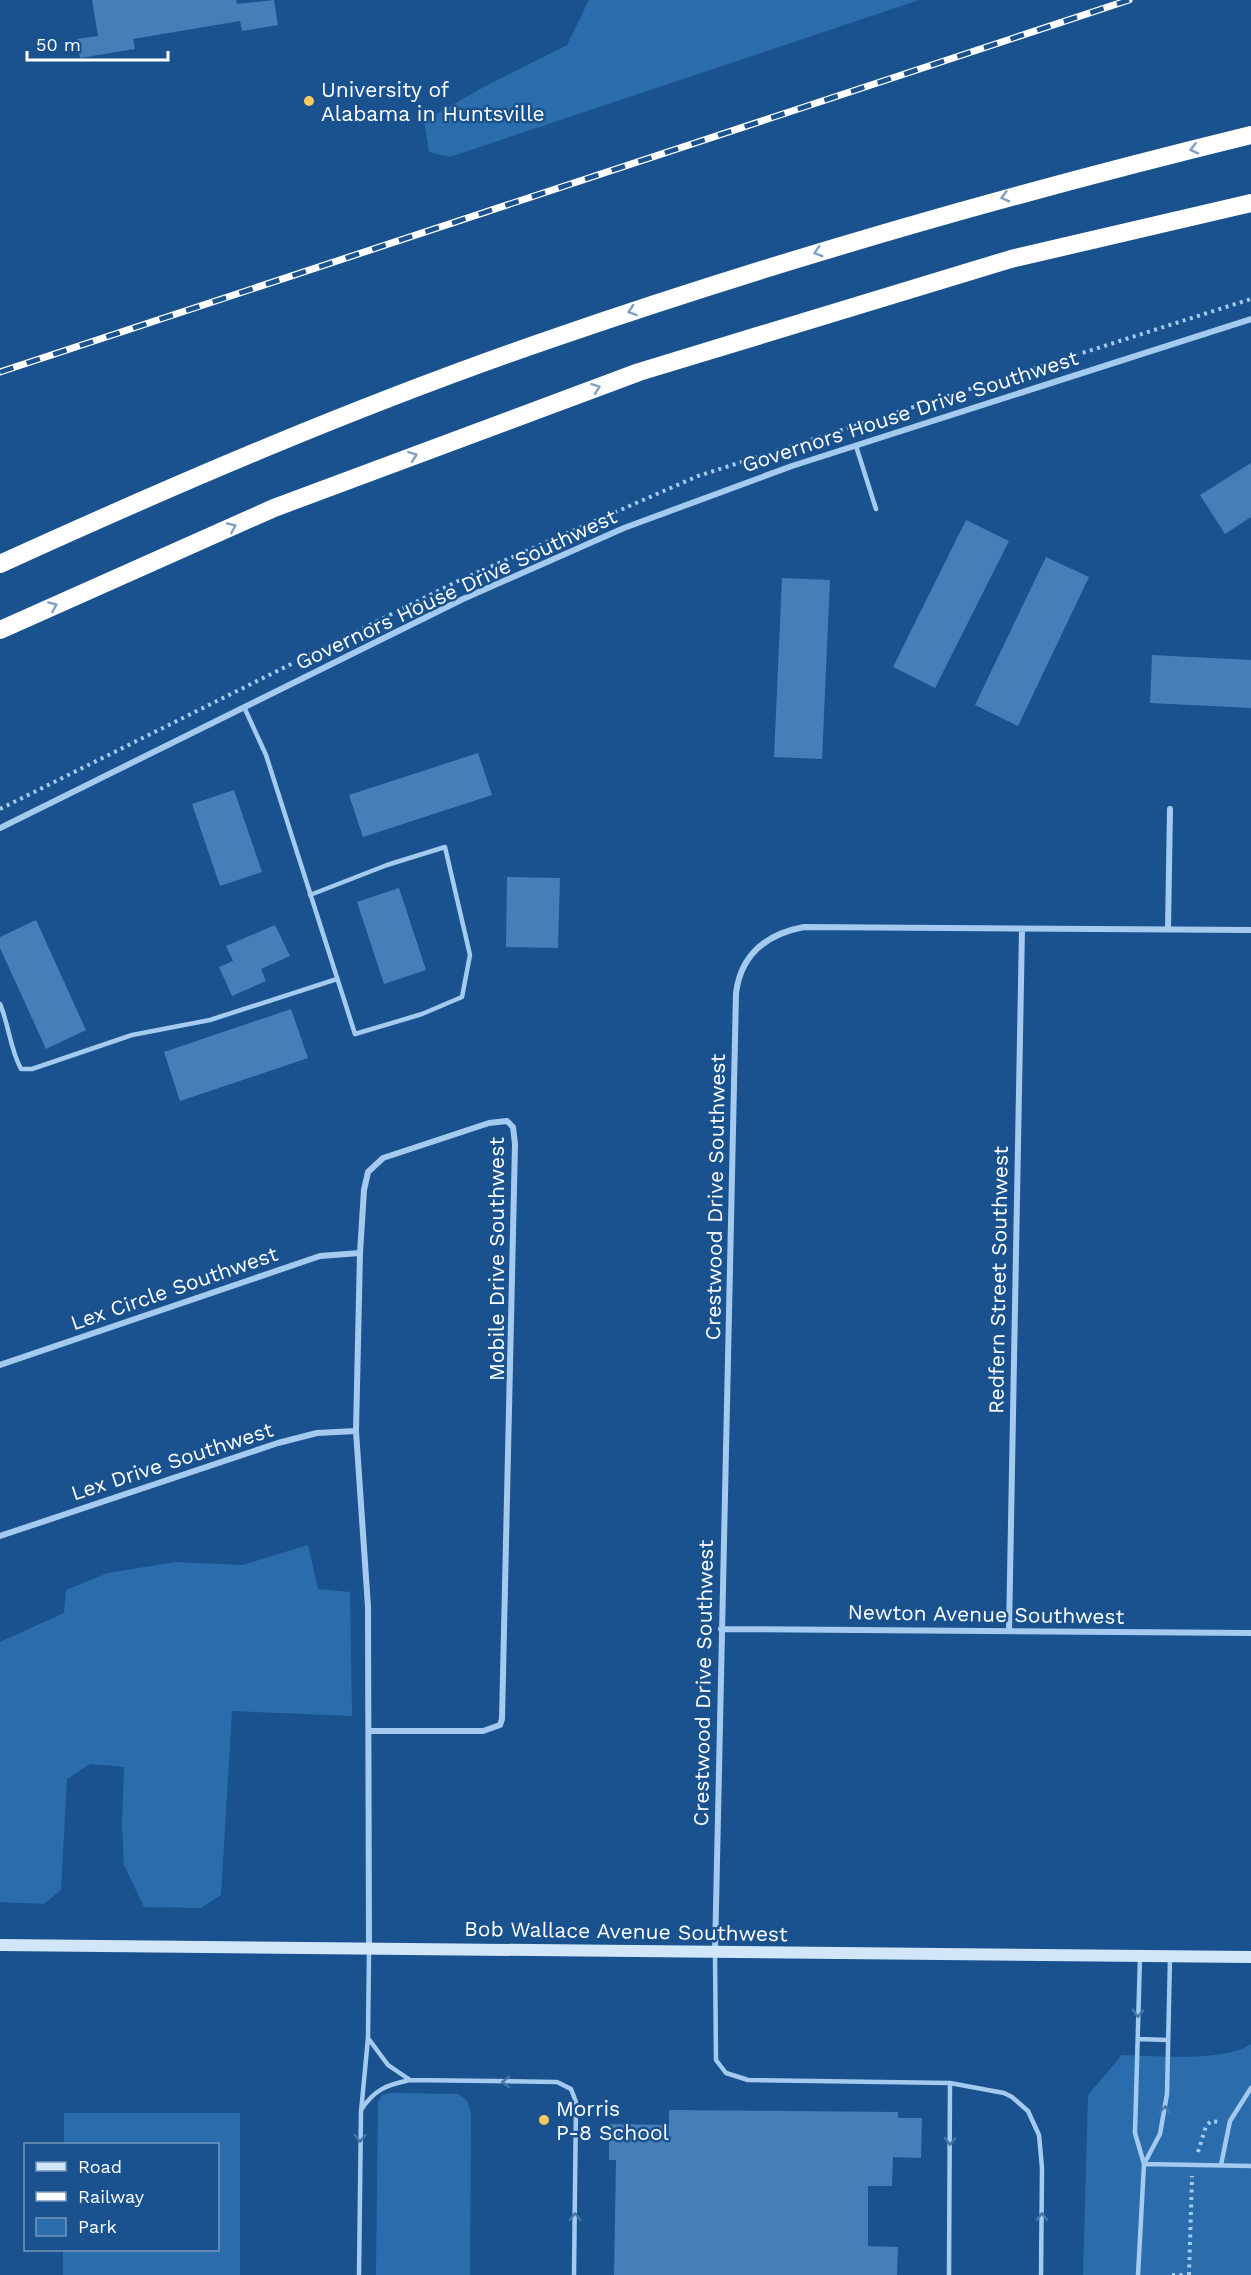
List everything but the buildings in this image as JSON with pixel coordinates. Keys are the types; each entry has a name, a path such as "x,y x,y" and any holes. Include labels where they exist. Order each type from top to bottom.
{"highway":[{"path":"0,564 256,452 546,340 935,216 1251,135"},
{"path":"0,630 274,508 639,372 1011,260 1251,203"}],"main road":[{"name":"Bob Wallace Avenue Southwest","path":"0,1945 715,1953 1140,1954 1251,1957"}],"street":[{"name":"Governors House Drive Southwest","path":"0,828 565,552 730,487 1251,319"},
{"path":"1168,929 1170,809"},
{"name":"Crestwood Drive Southwest","path":"715,1953 736,993 741,969 765,940 790,929 804,927 1251,930"},
{"name":"Redfern Street Southwest","path":"1009,1631 1022,929"},
{"name":"Mobile Drive Southwest","path":"369,1731 483,1731 500,1725 502,1719 516,1144 511,1124 502,1121 489,1123 383,1158 375,1164 365,1180 360,1253 356,1431 367,1587 369,1948"},
{"name":"Lex Circle Southwest","path":"0,1365 320,1256 360,1253"},
{"name":"Lex Drive Southwest","path":"0,1536 278,1443 317,1433 356,1431"},
{"name":"Newton Avenue Southwest","path":"721,1629 1251,1633"}],"lane":[{"path":"856,446 876,509"},
{"path":"244,707 267,755 309,895 355,1034 423,1014 462,997 470,956 445,847 387,865 309,895"},
{"path":"0,1004 7,1021 15,1058 21,1069 32,1069 132,1035 210,1020 337,979"},
{"path":"359,2275 361,2112 368,2038 369,1948"},
{"path":"715,1953 714,2052 719,2066 736,2078 768,2081 950,2083 1004,2093 1019,2103 1035,2122 1042,2151 1041,2275"},
{"path":"1138,2275 1144,2164 1135,2133 1140,1954"},
{"path":"1144,2164 1160,2134 1165,2116 1170,1955"},
{"path":"368,2038 388,2065 410,2080"},
{"path":"1138,2039 1168,2040"},
{"path":"361,2112 374,2092 392,2084 410,2080 557,2082 571,2089 576,2102 574,2275"},
{"path":"949,2275 950,2083"},
{"path":"1221,2165 1228,2126 1251,2088"},
{"path":"1144,2164 1251,2166"}],"path":[{"path":"1198,2152 1209,2123 1216,2121 1228,2126"},
{"path":"1172,2275 1187,2275 1192,2176"}],"green space":[{"path":"589,0 919,0 450,157 429,152 424,121 482,88 567,45"},
{"path":"308,1545 318,1589 350,1592 352,1716 232,1711 221,1895 201,1908 144,1907 124,1865 122,1826 124,1767 90,1764 67,1779 61,1890 44,1904 0,1902 0,1642 64,1613 66,1590 108,1573 175,1562 243,1565"},
{"path":"1251,2044 1251,2275 1083,2275 1088,2095 1122,2055 1208,2056 1240,2050"},
{"path":"389,2093 458,2094 467,2101 471,2113 470,2275 376,2275 378,2102 382,2095"},
{"path":"64,2113 240,2113 240,2275 63,2275 63,2251 219,2251 219,2143 64,2143"}],"railway":[{"path":"0,372 1129,0"}],"place":[{"name":"University of Alabama in Huntsville","path":"309,101"},
{"name":"Morris P-8 School","path":"544,2120"}]}
